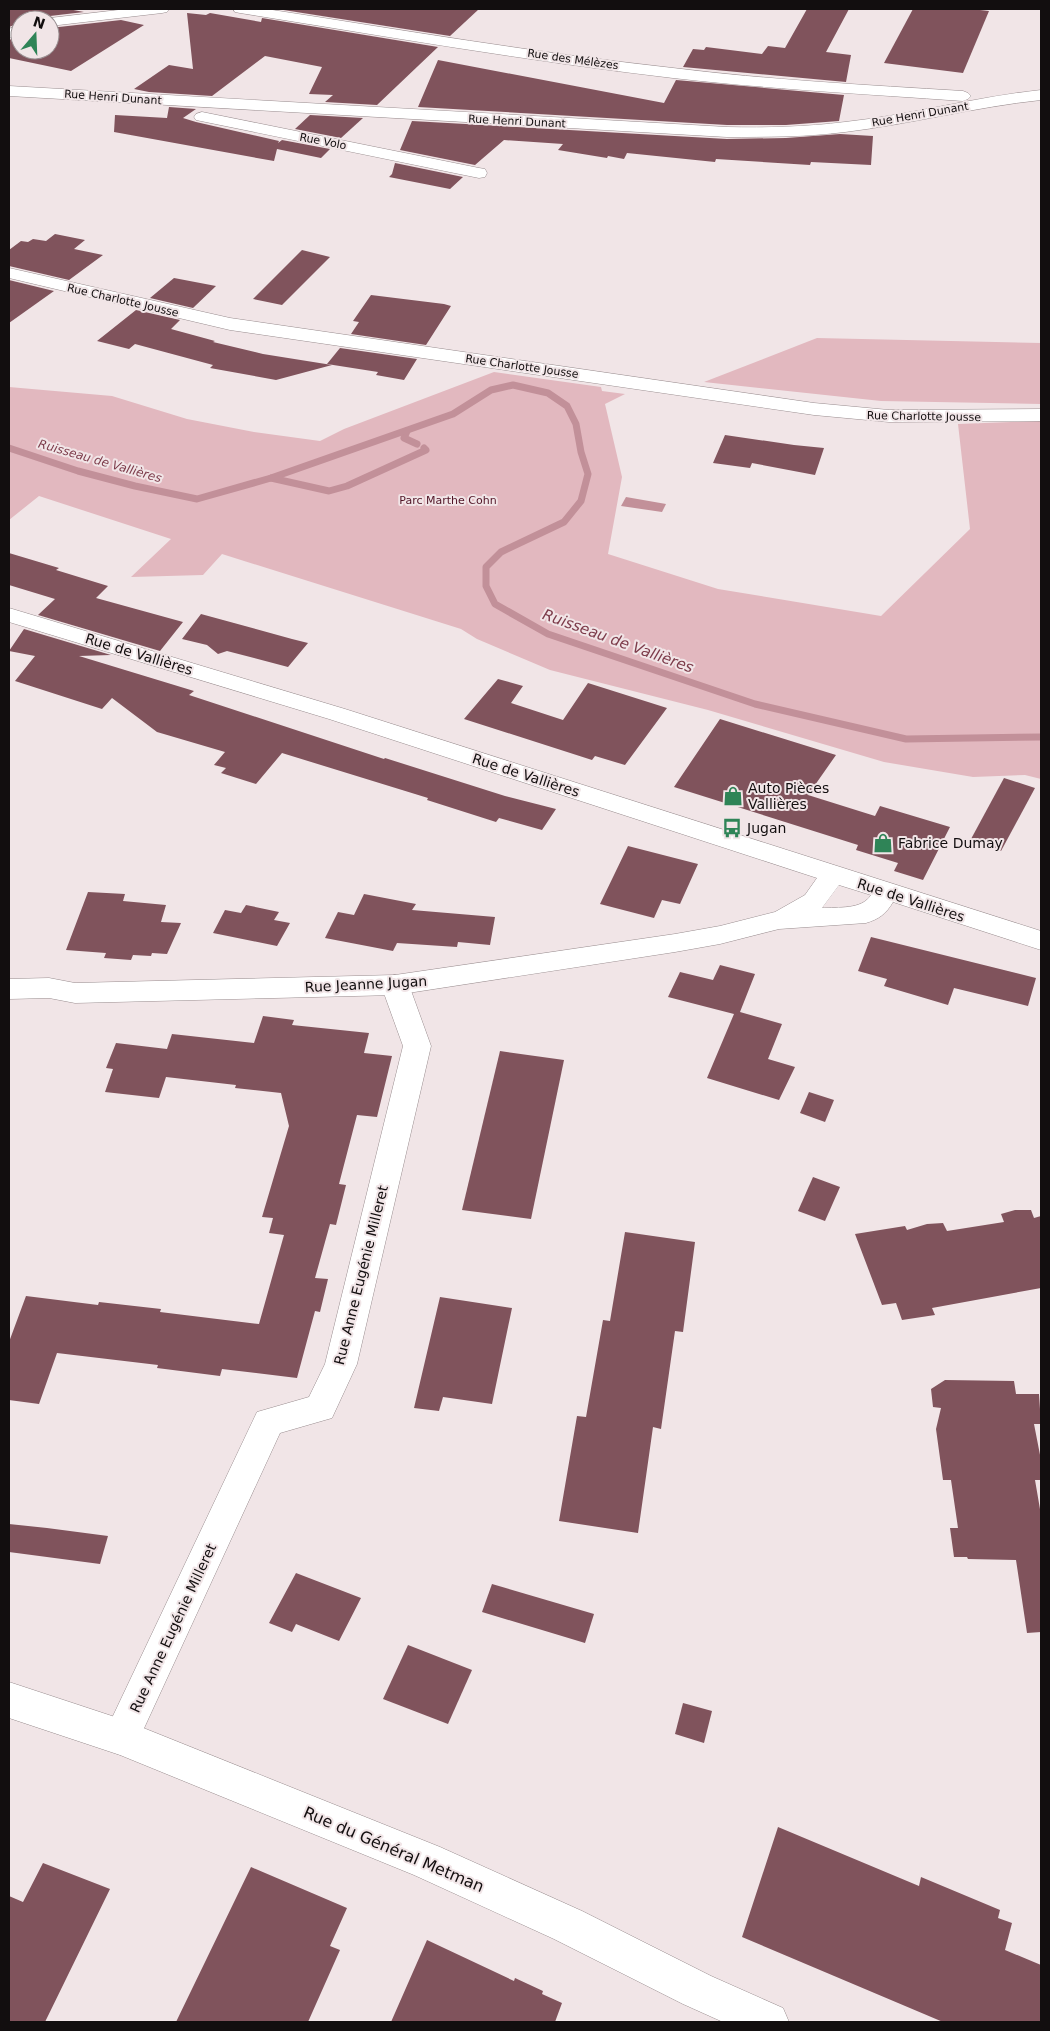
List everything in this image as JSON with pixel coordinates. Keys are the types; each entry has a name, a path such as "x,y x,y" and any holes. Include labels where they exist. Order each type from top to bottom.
{"street":[{"path":"60,21 162,9"},
{"name":"Rue des Mélèzes","path":"240,9 478,46 673,73 907,93 944,94 976,97 991,101"},
{"name":"Rue Henri Dunant","path":"1023,97 1041,90"},
{"name":"Rue Henri Dunant","path":"9,91 736,133 817,130 919,115 991,101 1041,95"},
{"path":"907,93 922,105 919,115"},
{"name":"Rue des Mélèzes","path":"907,93 939,101 954,108"},
{"name":"Rue Volo","path":"177,102 176,111 186,114 479,173"},
{"name":"Rue Charlotte Jousse","path":"9,273 230,324 814,409 889,416 1041,415"},
{"name":"Rue de Vallières","path":"9,615 338,714 1041,941"},
{"name":"Rue Jeanne Jugan","path":"779,920 814,901 833,874"},
{"name":"Rue Jeanne Jugan","path":"9,989 50,988 75,993 395,985 675,943 720,935 779,920 866,914 877,907 886,892"},
{"name":"Rue Anne Eugénie Milleret","path":"121,1737 269,1422 320,1408 341,1364 417,1046 395,985"},
{"name":"Rue du Général Metman","path":"9,1700 121,1737 426,1860 568,1925 752,2019"}],"green space":[{"path":"817,338 1041,343 1041,404 881,401 704,382"},
{"name":"Parc Marthe Cohn","path":"494,372 601,387 602,391 625,394 605,404 622,477 608,554 718,589 881,616 970,529 958,424 1041,421 1041,779 1025,775 973,777 884,762 708,710 550,670 477,639 461,629 222,554 203,575 131,577 171,539 39,496 9,520 9,387 112,396 187,419 254,432 320,441 344,429"}],"shaded area":[{"path":"626,497 666,504 662,512 621,506"}],"building":[{"path":"9,9 68,9 84,12 60,15 60,10 10,10 9,27"},
{"path":"277,9 479,9 450,36"},
{"path":"807,9 849,9 826,52 851,55 846,82 683,67 693,49 704,50 706,47 762,54 768,46 785,48"},
{"path":"913,9 971,9 989,11 963,73 884,63"},
{"path":"187,13 206,15 210,13 261,22 262,18 438,47 377,105 325,102 333,95 309,94 322,67 265,56 212,96 149,92 134,89 169,65 193,69"},
{"path":"121,20 144,25 71,71 19,60 60,60 60,27"},
{"path":"10,40 10,58 9,58"},
{"path":"438,60 664,103 676,80 844,95 839,121 786,125 727,125 418,107"},
{"path":"169,107 196,109 183,118 196,122 279,141 278,143 282,140 330,149 321,158 277,149 274,161 114,132 115,115 167,118"},
{"path":"310,115 363,118 341,138 295,129"},
{"path":"412,121 727,139 786,138 840,134 873,136 871,165 811,162 810,165 716,159 715,162 627,153 624,159 608,156 607,158 558,150 563,144 504,140 475,165 400,150"},
{"path":"395,163 463,177 450,189 389,177 392,174"},
{"path":"55,234 85,240 74,249 103,255 69,280 9,266 9,250 21,241 28,242 33,239 46,241"},
{"path":"302,250 330,257 282,305 253,299"},
{"path":"174,278 216,286 193,308 150,298"},
{"path":"9,280 54,291 9,323"},
{"path":"371,295 451,306 426,345 351,334 359,322 353,321"},
{"path":"136,310 180,320 171,329 215,341 213,342 263,354 332,365 276,380 210,368 213,365 135,344 129,349 97,341"},
{"path":"340,348 417,359 404,380 376,375 378,372 327,364"},
{"path":"725,435 824,448 815,475 752,463 750,468 713,463"},
{"path":"9,553 59,568 56,570 108,586 96,598 183,622 160,651 38,615 55,599 9,585"},
{"path":"201,614 308,643 288,667 227,651 218,654 207,645 182,639"},
{"path":"24,629 111,655 79,656 194,691 189,695 384,759 505,796 556,809 542,830 499,818 496,822 427,800 428,798 282,753 256,784 221,773 226,768 214,765 225,752 157,732 112,698 102,709 15,681 35,656 9,651"},
{"path":"498,679 523,686 511,703 563,720 588,683 667,708 625,765 595,756 592,760 464,719"},
{"path":"720,719 836,755 808,795 875,816 880,806 950,827 923,880 894,871 898,863 856,850 858,845 674,787"},
{"path":"1004,778 1035,788 1001,851 971,839"},
{"path":"628,846 698,864 680,904 662,900 654,918 600,904"},
{"path":"88,892 125,894 123,901 166,905 161,922 181,923 167,954 152,953 151,956 133,955 131,960 104,958 106,953 66,950"},
{"path":"364,894 416,904 412,910 495,917 490,945 458,942 457,947 397,943 393,951 325,938 338,912 354,915"},
{"path":"246,905 279,912 274,920 290,923 277,946 213,933 225,910 241,913"},
{"path":"871,937 1036,978 1028,1006 954,988 948,1005 884,986 887,979 858,971"},
{"path":"720,965 755,974 740,1012 782,1024 768,1059 795,1067 779,1100 707,1078 734,1014 668,997 680,972 713,980"},
{"path":"263,1016 294,1020 292,1025 369,1033 364,1053 392,1056 377,1117 357,1115 339,1184 346,1185 336,1225 330,1224 315,1278 328,1279 320,1312 315,1311 297,1378 222,1369 220,1376 157,1368 158,1365 57,1353 39,1404 9,1400 9,1342 26,1296 98,1305 99,1302 161,1309 160,1312 259,1324 284,1235 269,1233 273,1218 262,1217 289,1126 281,1093 235,1088 236,1085 166,1077 159,1098 105,1092 113,1069 106,1068 116,1043 167,1049 172,1034 254,1043"},
{"path":"500,1051 564,1060 531,1219 462,1210"},
{"path":"809,1092 834,1100 825,1122 800,1113"},
{"path":"813,1177 840,1187 825,1221 798,1211"},
{"path":"1015,1210 1031,1210 1034,1218 1041,1216 1041,1288 932,1308 935,1315 902,1320 896,1303 882,1305 855,1234 905,1226 907,1230 927,1224 943,1223 947,1231 1004,1222 1001,1214"},
{"path":"625,1232 695,1242 683,1332 675,1331 661,1429 653,1427 638,1533 559,1521 577,1416 586,1417 603,1320 610,1321"},
{"path":"440,1297 512,1308 492,1404 443,1397 439,1411 414,1408"},
{"path":"945,1380 1014,1381 1016,1394 1039,1394 1041,1424 1034,1424 1041,1460 1041,1480 1035,1480 1041,1515 1041,1632 1027,1633 1016,1560 954,1557 950,1528 958,1528 951,1480 943,1480 936,1429 941,1408 933,1407 931,1389"},
{"path":"9,1524 108,1536 100,1564 9,1552"},
{"path":"296,1573 361,1598 339,1641 296,1624 292,1632 269,1623"},
{"path":"492,1584 594,1614 585,1643 482,1612"},
{"path":"408,1645 472,1670 448,1724 383,1699"},
{"path":"683,1703 712,1711 704,1743 675,1734"},
{"path":"778,1827 919,1886 921,1877 1000,1910 998,1918 1012,1923 1005,1950 1041,1965 1041,2022 943,2022 742,1937"},
{"path":"43,1863 110,1889 45,2022 9,2022 9,1896 23,1902"},
{"path":"251,1867 347,1908 330,1946 340,1950 308,2022 176,2022"},
{"path":"427,1940 514,1981 515,1978 543,1991 542,1994 562,2003 555,2022 391,2022"}],"waterway":[{"name":"Ruisseau de Vallières","path":"271,478 453,414 491,390 513,385 548,393 567,406 576,424 581,452 588,474 581,501 564,522 501,552 486,567 486,586 495,604 548,634 755,704 906,739 1041,737"},
{"name":"Ruisseau de Vallières","path":"407,431 404,438 417,444"},
{"name":"Ruisseau de Vallières","path":"9,448 78,471 135,486 197,499 271,478"},
{"name":"Ruisseau de Vallières","path":"271,478 329,491 347,486 426,450 424,448"}],"place":[{"name":"Auto Pièces Vallières","path":"733,796"},
{"name":"Jugan","path":"732,828"},
{"name":"Fabrice Dumay","path":"883,843"}]}
